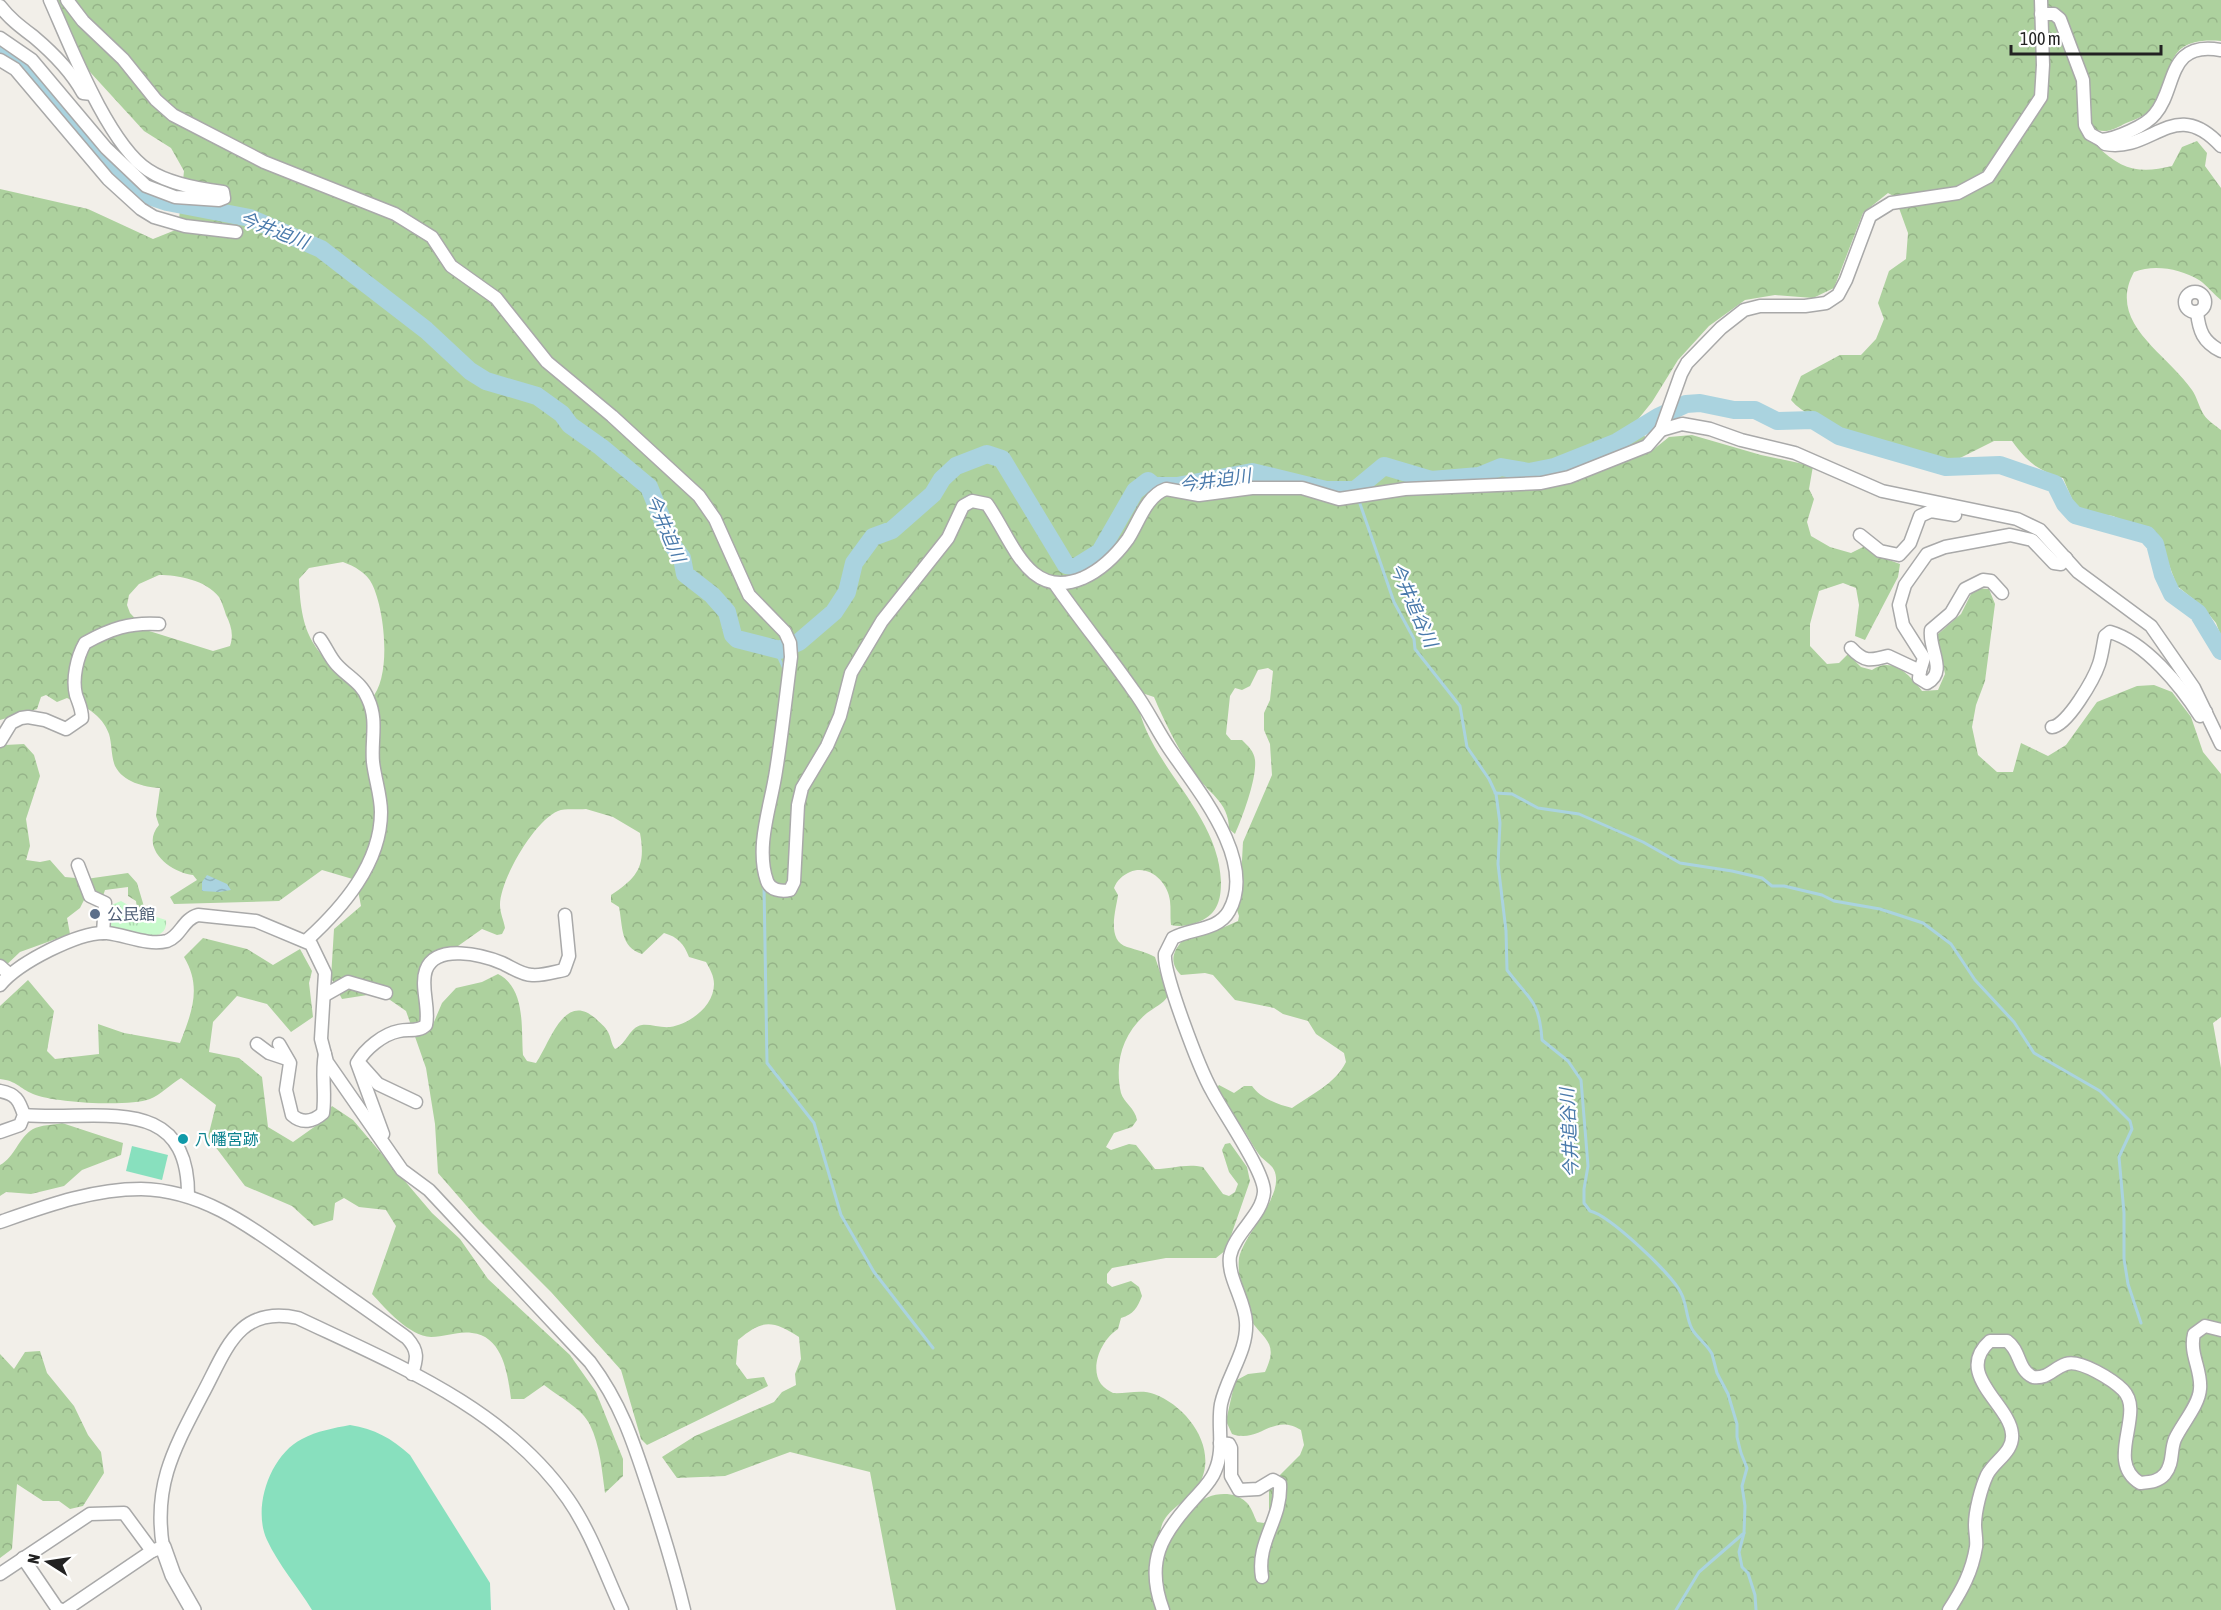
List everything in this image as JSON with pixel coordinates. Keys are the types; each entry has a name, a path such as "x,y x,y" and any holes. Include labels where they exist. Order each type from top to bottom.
{"street":[{"path":"0,38 32,60 106,148 146,186 175,196 219,200 224,198 223,192 170,181 142,167 128,151 92,94 51,0"},
{"path":"67,0 83,21 123,59 156,100 173,115 264,162 395,214 432,237 451,266 496,298 547,362 612,416 699,496 715,519 749,596 785,632 790,643 791,657 776,771 763,844 767,881 772,888 790,890 794,882 798,805 802,788 827,746 840,716 851,673 882,621 948,538 963,506 972,501 987,504 1024,564 1039,579 1055,584 1072,582 1088,576 1115,555 1151,498 1166,489 1199,495 1252,488 1302,488 1339,499 1406,489 1541,483 1569,477 1647,446 1661,430 1687,363 1736,316 1744,310 1760,306 1805,306 1826,303 1838,295 1846,280 1870,216 1891,202 1958,193 1988,177 2041,97 2043,65 2040,0"},
{"path":"0,6 7,17 47,49 74,76 83,93 92,94"},
{"path":"2041,14 2054,15 2060,20 2083,80 2085,124 2090,134 2105,144 2127,146 2168,126 2180,124 2207,133 2221,146"},
{"path":"2101,140 2140,125 2155,114 2177,65 2186,56 2208,49 2221,50"},
{"path":"0,60 15,69 108,179 141,209 154,217 185,226 236,232"},
{"path":"2197,312 2200,333 2212,346 2221,351"},
{"path":"1661,430 1682,424 1710,429 1741,440 1795,453 1882,491 2032,524 2093,584 2151,626 2177,662 2206,711 2221,744"},
{"path":"1860,535 1880,551 1899,555 1910,543 1920,516 1931,511 1958,515 1966,508"},
{"path":"2002,593 1991,581 1983,579 1965,589 1951,613 1931,630 1930,644 1938,667 1935,678 1927,683 1923,682 1919,678 1924,658 1903,625 1899,605 1905,585 1927,554 1945,547 2010,535 2032,540 2054,563 2061,564 2066,558"},
{"path":"1055,584 1134,691 1169,748 1206,801 1228,844 1234,866 1234,893 1229,912 1209,927 1173,938 1166,949 1164,959 1194,1053 1211,1089 1257,1170 1264,1192 1233,1247 1230,1258 1246,1322 1243,1347 1221,1404 1220,1443 1215,1473 1170,1527 1160,1546 1155,1582 1163,1610"},
{"path":"0,741 11,723 21,718 45,720 66,729 79,722 82,711 75,693 75,670 85,643 114,627 140,622 159,624"},
{"path":"2052,727 2058,727 2071,713 2099,666 2105,636 2110,632 2127,640 2164,668 2200,716 2206,711"},
{"path":"307,940 342,905 359,881 373,848 381,814 373,761 374,719 368,698 359,684 335,663 320,639"},
{"path":"1851,648 1861,658 1868,661 1888,656 1920,671"},
{"path":"78,865 90,896 105,903 103,933"},
{"path":"0,985 4,970 86,936 103,933 153,943 166,941 174,937 190,918 203,914 256,921 307,940 317,952 323,966 325,995 321,1039 327,1062 402,1170 429,1190 590,1362 608,1387 629,1427 641,1460 684,1610"},
{"path":"357,1063 385,1035 401,1030 418,1030 426,1025 428,1007 424,975 429,964 440,957 455,954 485,957 531,975 566,969 569,956 565,915"},
{"path":"325,995 348,982 386,993"},
{"path":"257,1044 269,1053 287,1059"},
{"path":"279,1044 290,1065 286,1090 292,1114 302,1120 311,1121 322,1113 325,1097 322,1068 325,1054"},
{"path":"357,1063 378,1084 417,1102"},
{"path":"357,1063 387,1150"},
{"path":"0,1091 12,1094 19,1100 24,1115 20,1125 0,1132"},
{"path":"24,1115 136,1119 155,1125 169,1135 183,1154 188,1171 188,1196"},
{"path":"0,1222 66,1200 109,1191 142,1189 188,1196 234,1217 407,1338 415,1347 417,1358 411,1374"},
{"path":"158,1549 160,1504 170,1458 221,1356 232,1338 243,1327 270,1315 298,1318 411,1374 480,1412 511,1435 542,1465 569,1500 622,1610"},
{"path":"1949,1610 1969,1576 1976,1545 1975,1522 1987,1475 2010,1448 2012,1440 2010,1425 1985,1389 1979,1371 1979,1354 1983,1347 1989,1341 2007,1341 2018,1352 2022,1368 2032,1377 2047,1377 2066,1364 2074,1363 2089,1368 2122,1388 2127,1395 2130,1410 2124,1458 2129,1474 2140,1483 2158,1480 2166,1473 2171,1464 2173,1443 2199,1396 2200,1385 2192,1349 2194,1334 2205,1326 2221,1330"},
{"path":"1220,1443 1229,1444 1231,1448 1231,1476 1239,1490 1258,1489 1272,1480 1280,1484 1272,1527 1260,1553 1262,1577"},
{"path":"0,1574 90,1514 116,1512 124,1514 131,1520 158,1549 193,1610"},
{"path":"23,1558 57,1608 63,1610 158,1549"}],"green space":[{"path":"58,0 2221,0 2221,41 2201,41 2187,45 2178,52 2172,61 2158,98 2149,111 2114,129 2097,130 2097,146 2123,165 2150,170 2172,166 2182,147 2197,141 2207,153 2205,166 2221,188 2221,300 2199,280 2184,273 2159,268 2134,272 2127,290 2128,307 2133,322 2192,390 2206,417 2221,430 2221,636 2216,623 2202,606 2177,586 2160,541 2147,531 2113,516 2088,512 2074,504 2063,478 2034,465 2012,441 1994,441 1948,464 1929,455 1829,424 1801,409 1791,400 1801,376 1840,355 1861,355 1876,339 1884,319 1878,303 1889,271 1906,259 1908,233 1895,197 1888,193 1863,213 1834,288 1813,298 1775,295 1745,300 1709,326 1678,360 1652,402 1635,423 1654,449 1669,437 1692,435 1761,455 1813,466 1809,489 1814,499 1807,522 1811,536 1830,547 1851,553 1865,546 1881,557 1900,564 1898,577 1865,640 1855,636 1859,605 1856,588 1843,583 1819,591 1810,624 1810,646 1827,664 1839,663 1848,654 1861,667 1872,670 1879,666 1893,666 1912,679 1922,691 1938,690 1945,674 1937,635 1961,614 1974,588 1989,589 1995,604 1985,681 1976,705 1972,727 1978,755 1997,772 2013,772 2021,743 2048,756 2066,745 2097,702 2137,686 2154,685 2172,692 2191,717 2203,752 2221,774 2221,1017 2213,1023 2221,1068 2221,1610 896,1610 870,1472 790,1452 725,1476 677,1478 662,1457 695,1436 774,1402 782,1392 796,1385 795,1374 801,1359 799,1337 774,1325 761,1325 754,1328 738,1340 736,1364 747,1379 764,1377 768,1386 647,1445 641,1439 621,1370 551,1292 478,1219 438,1173 435,1124 426,1068 406,1011 380,993 342,999 331,978 334,929 361,906 356,880 322,870 279,901 174,904 170,897 197,880 193,875 176,870 167,864 155,850 153,842 159,825 156,816 160,788 134,783 123,776 115,766 109,734 102,721 86,708 67,698 57,702 46,695 41,697 37,709 0,720 0,189 88,209 153,239 178,229 184,171 171,148 144,131 90,72 67,36","holes":["343,562 360,570 372,584 383,626 384,660 378,689 371,699 363,699 325,659 309,636 304,621 299,579 309,568","159,575 166,575 183,577 207,586 222,603 231,630 230,646 213,651 146,630 130,613 127,605 129,595 139,584","1268,668 1273,671 1270,700 1264,713 1264,730 1270,744 1272,775 1243,842 1234,901 1239,916 1238,921 1206,934 1185,938 1177,947 1173,961 1181,975 1205,973 1213,975 1235,1000 1274,1008 1283,1014 1308,1021 1316,1034 1344,1053 1346,1062 1329,1083 1292,1108 1265,1097 1252,1086 1244,1086 1234,1093 1219,1085 1215,1090 1222,1106 1238,1122 1261,1157 1273,1168 1276,1180 1270,1202 1248,1237 1239,1258 1241,1291 1245,1309 1251,1321 1269,1344 1271,1355 1265,1372 1248,1374 1235,1381 1226,1421 1232,1434 1242,1436 1282,1424 1291,1425 1301,1430 1304,1445 1300,1455 1269,1486 1269,1517 1264,1523 1257,1522 1249,1506 1241,1498 1220,1494 1206,1498 1195,1506 1167,1537 1160,1535 1165,1519 1193,1493 1204,1473 1203,1445 1189,1420 1167,1400 1144,1392 1113,1393 1101,1384 1096,1370 1102,1346 1118,1329 1121,1318 1134,1310 1142,1296 1139,1287 1131,1281 1112,1287 1107,1283 1107,1274 1112,1268 1166,1258 1216,1258 1226,1250 1250,1181 1247,1167 1230,1143 1225,1144 1222,1150 1229,1172 1238,1184 1235,1192 1229,1196 1223,1194 1203,1167 1155,1169 1136,1145 1129,1144 1111,1150 1106,1147 1114,1133 1132,1127 1137,1120 1134,1112 1122,1097 1119,1081 1120,1059 1126,1039 1139,1021 1168,996 1155,957 1127,947 1116,938 1114,916 1118,895 1114,888 1125,875 1144,870 1156,876 1166,887 1170,901 1171,925 1194,924 1214,911 1220,897 1221,882 1213,843 1195,808 1151,740 1136,697 1139,692 1154,697 1183,754 1199,779 1221,804 1228,819 1229,829 1235,834 1252,787 1255,760 1252,751 1242,740 1231,740 1226,734 1230,696 1235,688 1242,690 1250,686 1258,670","586,809 613,817 640,833 642,854 638,870 628,882 611,895 611,902 619,907 626,941 630,947 642,954 664,933 673,937 685,948 689,957 706,962 713,975 714,984 710,1000 700,1013 678,1025 638,1026 615,1049 608,1032 595,1018 584,1011 575,1011 566,1015 559,1023 536,1063 527,1061 523,1055 522,1022 518,999 507,980 498,974 482,982 456,988 442,1003 431,1029 426,1029 429,970 437,951 458,946 482,929 497,935 502,934 505,928 500,905 512,867 539,826 558,811"]},
{"path":"24,744 34,755 40,776 26,819 30,846 26,860 40,862 50,860 65,877 86,879 128,873 137,883 145,910 137,909 136,901 128,896 128,887 105,890 102,899 84,900 80,908 67,918 70,934 20,952 0,971 0,748 5,745"},
{"path":"121,901 140,912 166,920 165,929 160,934 144,936 109,929 109,906"},
{"path":"203,938 247,949 273,965 300,949 312,971 309,983 313,1017 291,1032 267,1004 237,996 213,1022 209,1052 239,1058 262,1077 268,1127 293,1142 317,1125 332,1106 353,1120 432,1213 460,1239 488,1279 570,1355 596,1392 623,1459 623,1476 605,1493 596,1441 587,1419 576,1408 544,1385 524,1399 511,1399 506,1368 491,1341 472,1333 431,1337 414,1332 398,1321 372,1294 396,1226 386,1210 359,1207 344,1198 335,1203 333,1220 314,1226 292,1206 245,1186 208,1137 216,1105 181,1078 150,1099 126,1103 57,1100 33,1094 10,1081 0,1079 0,1006 28,980 54,1011 47,1051 55,1059 99,1054 98,1024 124,1033 180,1043 191,1010 194,989 193,979 184,957"},
{"path":"62,1123 123,1143 121,1155 82,1170 64,1186 31,1194 6,1192 0,1196 0,1165 33,1129"},
{"path":"132,1146 168,1155 162,1180 126,1171"},
{"path":"40,1351 47,1373 74,1406 88,1435 101,1452 104,1473 83,1506 70,1509 59,1501 43,1501 17,1484 12,1549 0,1558 0,1354 14,1369 25,1352"},
{"path":"350,1425 382,1435 410,1455 490,1583 491,1610 312,1610 267,1540 263,1527 263,1498 273,1470 291,1447 314,1434"}],"water":[{"path":"207,875 227,884 231,890 202,891 202,882"}],"waterway":[{"name":"今井迫川","path":"0,50 28,68 111,166 149,196 167,202 250,218 321,249 426,330 470,371 486,381 537,396 562,414 570,425 601,447 649,487 673,546 682,558 685,574 712,595 727,612 733,635 737,639 780,650 799,642 834,612 847,592 854,563 873,537 892,530 933,494 942,479 956,466 987,454 1002,459 1066,565 1076,567 1100,552 1135,491 1148,481 1154,486 1177,486 1252,472 1326,490 1355,490 1384,466 1431,480 1479,476 1501,467 1529,472 1554,467 1617,442 1658,417 1686,404 1700,403 1734,410 1755,410 1777,421 1813,420 1839,436 1946,467 2000,465 2055,484 2065,504 2075,515 2147,535 2155,544 2163,575 2172,594 2198,613 2221,651"},
{"name":"今井追谷川","path":"1358,498 1394,602 1414,639 1415,649 1460,706 1467,747 1489,779 1496,794 1500,823 1498,864 1506,931 1507,970 1532,1000 1541,1026 1542,1040 1568,1061 1581,1080 1588,1166 1584,1203 1590,1211 1611,1223 1639,1246 1675,1284 1683,1297 1692,1329 1712,1354 1737,1424 1737,1437 1747,1468 1742,1486 1745,1506 1744,1533 1699,1572 1676,1610"},
{"path":"780,650 779,658 784,669"},
{"path":"1495,793 1512,794 1538,808 1579,814 1643,842 1680,863 1762,878 1772,886 1784,886 1822,895 1834,901 1880,909 1923,923 1951,944 1975,980 2014,1022 2034,1053 2100,1091 2130,1121 2132,1129 2119,1157 2124,1213 2124,1259 2128,1284 2141,1323"},
{"path":"764,886 767,1063 814,1123 841,1215 874,1272 933,1348"},
{"path":"1744,1533 1739,1552 1742,1567 1748,1573 1755,1595 1756,1610"}],"place":[{"name":"公民館","path":"95,914"},
{"name":"八幡宮跡","path":"183,1139"}]}
